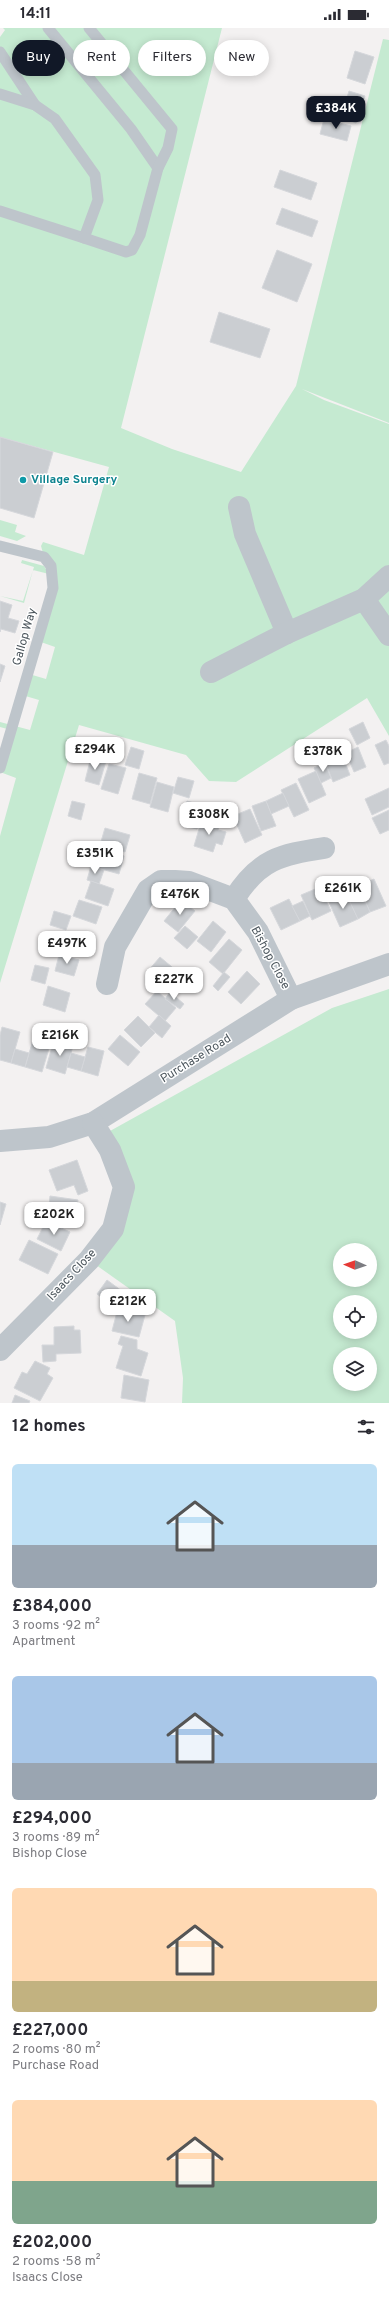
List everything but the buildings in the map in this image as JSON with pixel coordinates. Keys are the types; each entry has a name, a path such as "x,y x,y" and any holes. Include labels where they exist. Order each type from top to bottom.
{"street":[{"path":"239,507 246,534 287,633"},
{"path":"212,672 287,633 364,599 389,576"},
{"path":"364,599 389,635"},
{"path":"107,984 115,947 148,890 161,881 189,882 234,899 246,879 263,865 286,854 324,848"},
{"name":"Bishop Close","path":"234,899 258,932 291,999"},
{"name":"Purchase Road","path":"0,1141 49,1137 93,1123 291,999 389,964"},
{"name":"Isaacs Close","path":"0,1350 89,1260 113,1229 124,1187 110,1150 93,1123"}],"lane":[{"path":"48,28 131,129 158,168"},
{"path":"0,211 126,252 132,250 140,235 158,168 168,148 172,129 89,28"},
{"path":"0,52 35,105"},
{"path":"0,94 35,105 55,119 95,175 98,200 84,238"},
{"name":"Gallop Way","path":"0,546 44,557 51,566 53,588 0,768"}],"green space":[{"path":"3,28 222,28 219,40 214,40 214,60 121,428 172,449 241,472 296,386 383,39 389,40 389,423 302,389 324,400 389,424 389,736 367,698 236,782 209,781 186,755 79,725 0,983 0,836 16,778 0,772 11,730 0,727 0,722 30,730 39,700 22,695 29,674 46,679 55,647 38,641 53,588 41,546 43,542 84,555 109,467 0,437 0,37 5,30"},
{"path":"0,520 17,525 15,532 26,536 17,541 0,536"},
{"path":"22,560 44,566 49,574 33,570 34,567 21,563"},
{"path":"33,571 24,603 0,596 23,601"},
{"path":"389,989 389,1403 182,1403 183,1378 175,1321 89,1260 124,1187 101,1136 332,1008"}],"place":[{"name":"Village Surgery","path":"23,480"}]}
